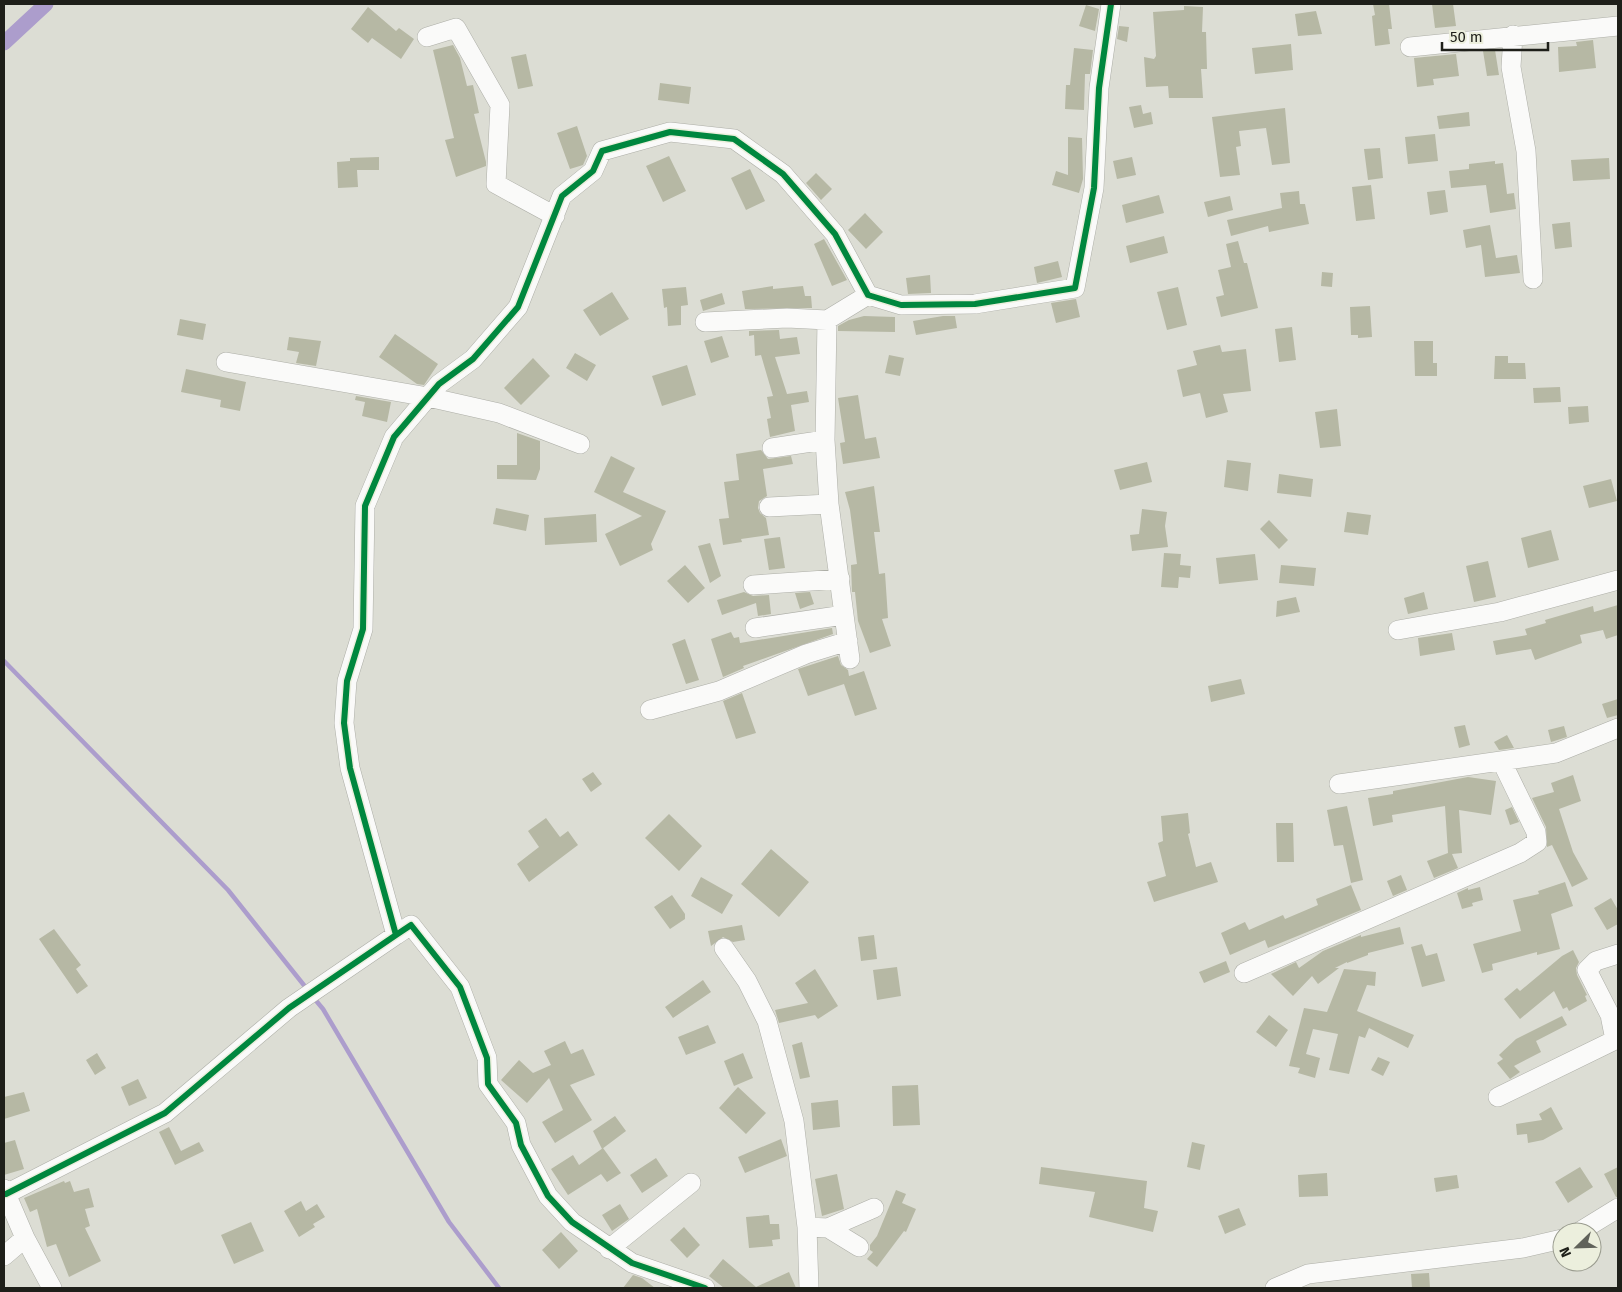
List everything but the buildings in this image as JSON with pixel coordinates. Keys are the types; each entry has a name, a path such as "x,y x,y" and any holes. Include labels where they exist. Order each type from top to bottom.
{"street":[{"path":"396,935 350,768 344,723 347,681 363,629 365,506 394,437 439,384 472,359 518,307 562,196 593,171 602,151 670,132 734,139 783,174 835,234 868,295 901,305 975,304 1075,288 1094,188 1099,88 1111,4"},
{"path":"1410,47 1513,35 1618,26"},
{"path":"427,37 456,28 500,105 496,184 555,216"},
{"path":"1513,35 1511,67 1526,150 1533,280"},
{"path":"705,322 787,318 827,320 868,295"},
{"path":"650,710 720,691 806,654 849,650 830,504 824,440 827,320"},
{"path":"226,362 428,397 499,413 580,444"},
{"path":"772,448 824,440"},
{"path":"769,507 830,504"},
{"path":"753,585 840,579"},
{"path":"1398,630 1500,612 1618,580"},
{"path":"755,628 844,615"},
{"path":"1339,784 1556,753 1618,728"},
{"path":"1244,973 1520,853 1537,842 1536,832 1502,762"},
{"path":"52,1288 25,1238 5,1191 165,1113 289,1008 411,925 460,987 487,1058 488,1084 516,1123 521,1146 548,1196 572,1222 632,1263 705,1288"},
{"path":"724,948 747,981 767,1021 794,1121 807,1227 809,1288"},
{"path":"1498,1097 1615,1040 1610,1014 1587,970 1596,961 1618,954"},
{"path":"609,1249 691,1183"},
{"path":"807,1227 828,1228 874,1208"},
{"path":"1595,1222 1618,1208"},
{"path":"828,1228 859,1247"},
{"path":"4,1256 25,1238"},
{"path":"1275,1288 1308,1274 1523,1248 1552,1241"}],"waterway":[{"path":"4,43 46,4"},
{"path":"4,661 228,890 307,989"},
{"path":"313,997 323,1009 449,1222 499,1288"}],"cycle path":[{"path":"6,1194 165,1113 289,1008 396,935 350,768 344,723 347,681 363,629 365,506 394,437 439,384 473,359 518,307 562,196 593,171 602,151 670,132 734,139 783,174 835,234 868,295 901,305 975,304 1075,288 1094,188 1099,88 1111,4"},
{"path":"396,935 411,925 460,987 487,1058 488,1084 516,1123 521,1145 548,1196 572,1222 632,1263 705,1288"}]}
